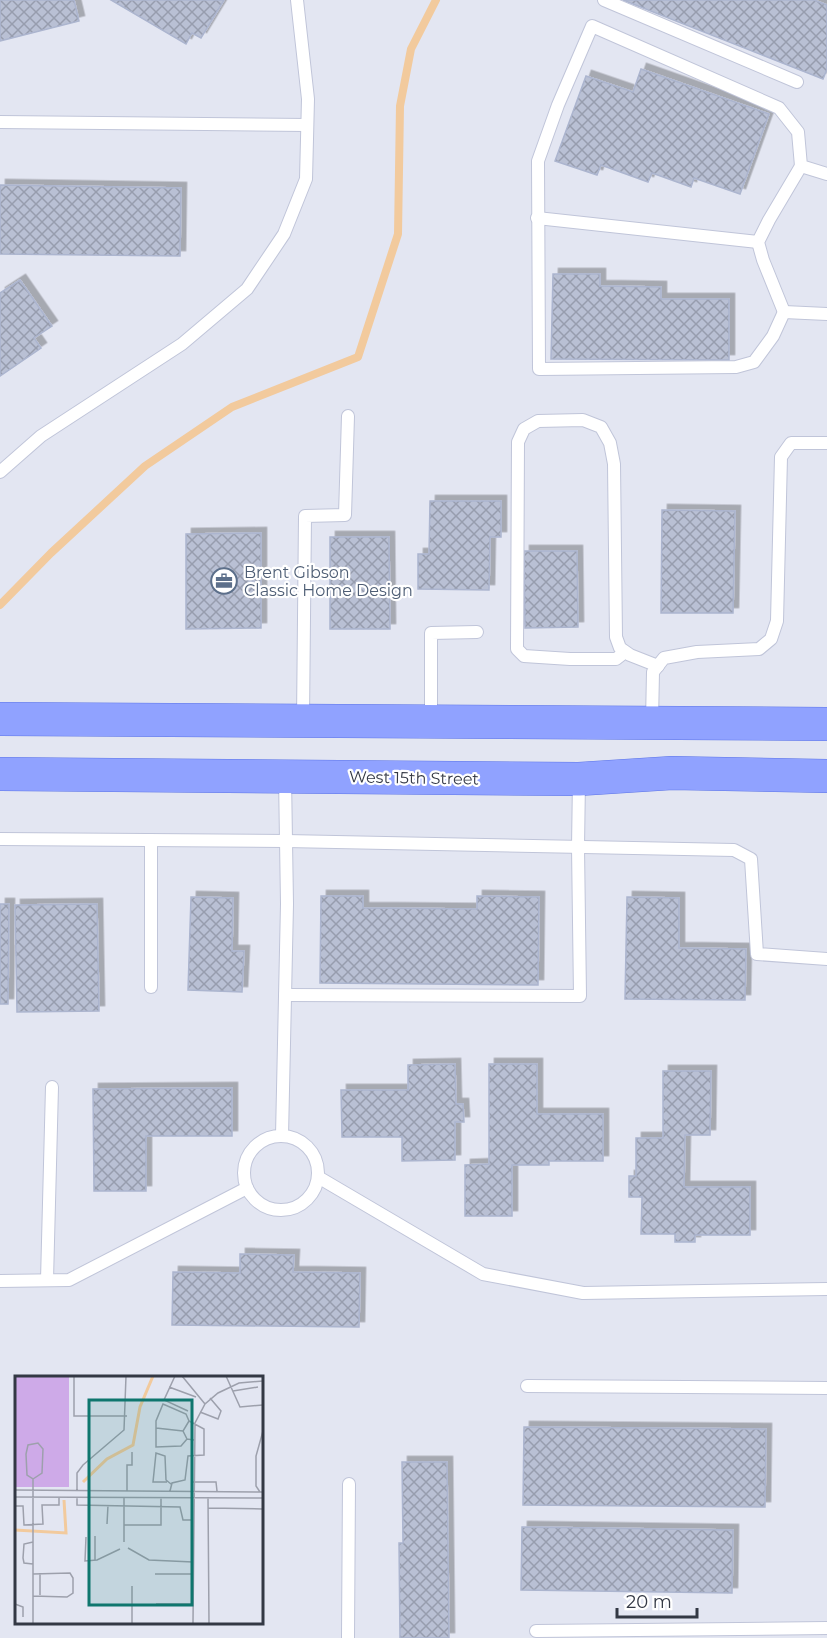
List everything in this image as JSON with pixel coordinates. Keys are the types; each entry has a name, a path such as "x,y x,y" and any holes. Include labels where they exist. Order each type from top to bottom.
{"main road":[{"path":"0,718 827,724"},
{"name":"West 15th Street","path":"0,774 579,779 672,773 827,776"}],"lane":[{"path":"0,472 40,436 182,344 247,289 284,234 306,178 308,99 297,0"},
{"path":"604,0 797,82"},
{"path":"592,26 779,108 798,132 801,166 758,242 784,312 773,336 754,362 736,368 538,369 537,218 538,161 558,105 592,26"},
{"path":"0,122 307,124"},
{"path":"801,166 827,174"},
{"path":"537,218 758,242"},
{"path":"784,312 827,314"},
{"path":"303,721 305,516 345,515 348,416"},
{"path":"625,652 616,659 570,659 524,656 517,649 518,442 524,429 538,421 583,420 601,427 610,443 614,464 616,637 620,648 625,652 658,666"},
{"path":"652,723 653,672 664,658 697,652 759,649 771,639 777,621 781,457 791,443 827,443"},
{"path":"431,722 431,633 477,632"},
{"path":"282,1136 286,904 285,777"},
{"path":"285,995 580,996 579,779"},
{"path":"0,839 286,841 734,850 751,859 757,954 827,958"},
{"path":"151,840 151,987"},
{"path":"47,1280 52,1087"},
{"path":"282,1136 297,1140 309,1149 317,1162 318,1177 311,1195 296,1207 277,1210 259,1203 247,1188 244,1174 246,1159 255,1147 267,1139 282,1136"},
{"path":"318,1177 483,1274 583,1293 827,1289"},
{"path":"0,1281 69,1280 247,1188"},
{"path":"527,1386 827,1388"},
{"path":"348,1638 349,1484"},
{"path":"536,1631 827,1628"}],"building":[{"path":"0,0 74,0 79,21 0,41"},
{"path":"111,0 224,0 201,38 192,33 186,44"},
{"path":"623,0 814,0 827,5 827,69 823,79"},
{"path":"641,69 769,114 740,194 694,178 691,187 652,173 648,182 601,165 597,175 555,161 586,76 633,92"},
{"path":"0,185 181,188 180,256 0,254"},
{"path":"553,274 600,274 600,286 661,287 661,299 729,299 729,360 551,359"},
{"path":"20,280 52,326 34,338 41,348 0,376 0,293"},
{"path":"430,501 501,501 501,537 490,537 489,590 418,589 418,554 429,554"},
{"path":"662,510 735,511 733,613 661,613"},
{"name":"Brent Gibson Classic Home Design","path":"261,533 261,628 186,629 186,534"},
{"path":"330,537 389,537 390,629 330,629"},
{"path":"524,551 577,551 578,627 525,628"},
{"path":"321,896 363,896 363,908 477,909 477,896 539,897 538,985 320,983"},
{"path":"191,897 233,898 232,951 244,951 242,992 188,990"},
{"path":"627,897 679,898 679,948 746,949 745,1000 625,999"},
{"path":"0,904 9,904 8,1004 0,1004"},
{"path":"97,904 99,1011 17,1012 15,905"},
{"path":"455,1064 456,1104 463,1104 464,1122 455,1122 455,1160 402,1161 402,1137 342,1137 341,1090 408,1090 408,1065"},
{"path":"489,1064 537,1064 537,1114 603,1114 603,1161 549,1161 549,1165 512,1165 512,1216 465,1216 465,1165 489,1164"},
{"path":"663,1071 711,1071 710,1135 685,1135 684,1187 750,1187 750,1235 695,1235 695,1242 675,1242 675,1234 641,1234 642,1197 629,1197 629,1176 636,1176 636,1138 663,1138"},
{"path":"232,1088 232,1136 146,1136 146,1191 94,1191 93,1089"},
{"path":"240,1254 294,1255 293,1272 360,1273 359,1327 172,1325 173,1272 240,1273"},
{"path":"524,1427 766,1429 765,1507 523,1505"},
{"path":"402,1462 447,1462 449,1638 400,1638 399,1543 403,1543"},
{"path":"522,1527 733,1530 732,1593 521,1590"}],"waterway":[{"path":"0,605 51,553 145,466 232,407 358,357 398,234 400,106 411,49 436,0"}],"place":[{"name":"Brent Gibson Classic Home Design","path":"224,581"}]}
